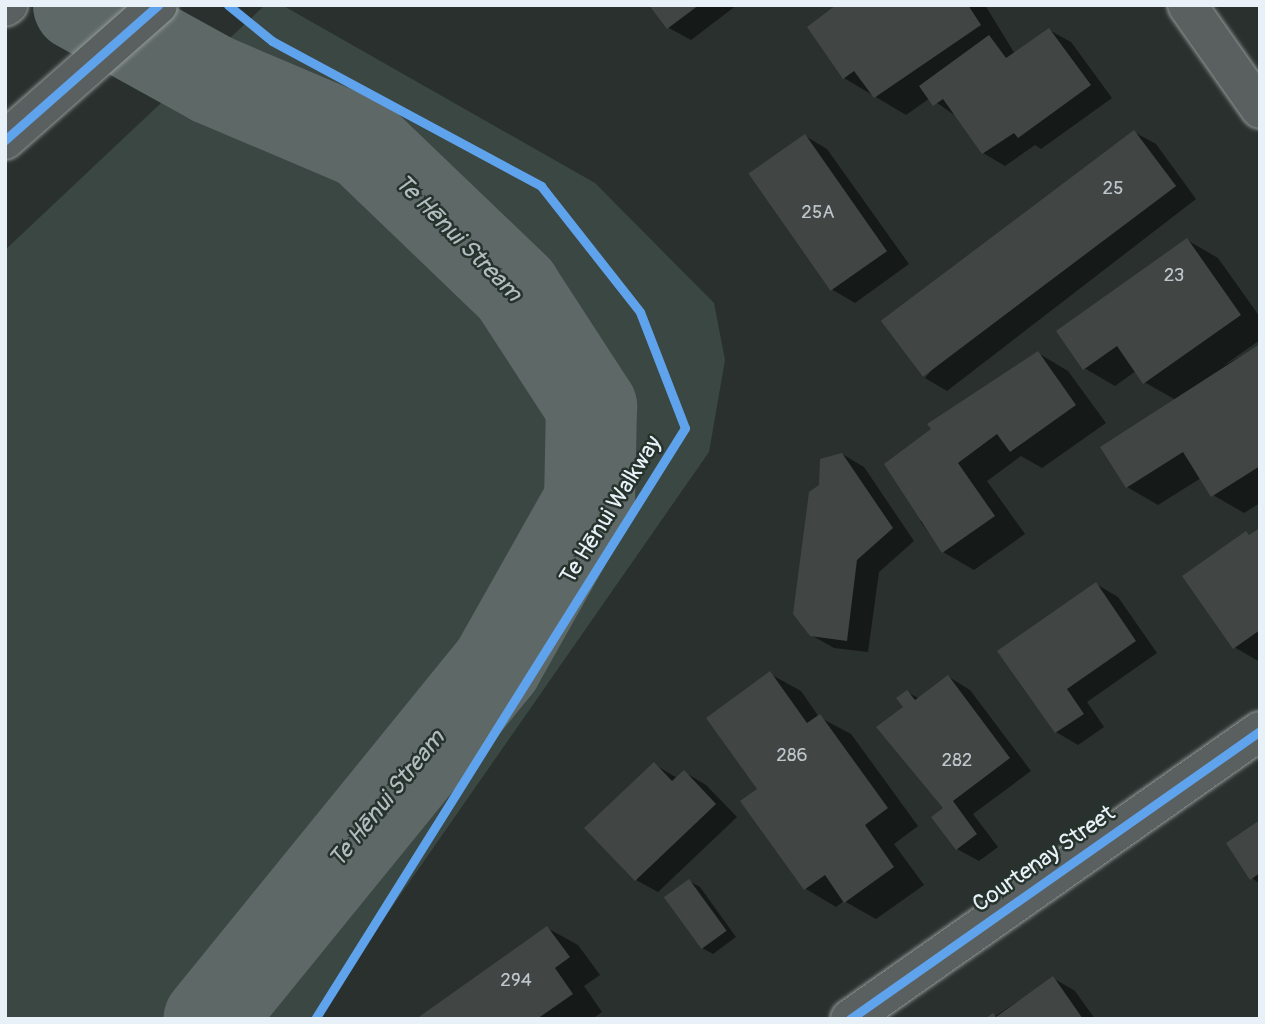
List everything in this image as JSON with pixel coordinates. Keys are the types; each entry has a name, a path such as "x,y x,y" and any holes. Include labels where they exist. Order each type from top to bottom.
{"main road":[{"path":"5,140 158,5"},
{"path":"1187,5 1260,108"},
{"name":"Courtenay Street","path":"850,1019 1260,731"}],"shaded area":[{"path":"265,5 282,5 595,183 714,303 725,360 709,452 314,1019 5,1019 5,250"}],"building":[{"path":"649,5 699,5 667,29"},
{"path":"836,5 968,5 981,25 874,98 854,71 843,79 807,27"},
{"path":"1049,28 1091,85 1018,138 1014,133 982,154 943,99 933,106 919,86 989,35 1006,58"},
{"path":"1134,130 1176,186 923,377 881,321"},
{"path":"805,134 887,251 830,291 748,174"},
{"path":"1187,238 1241,315 1143,384 1117,346 1083,370 1056,331"},
{"path":"1260,344 1260,466 1211,497 1183,452 1126,488 1100,447"},
{"path":"1038,351 1076,405 1010,452 997,434 958,463 995,516 942,553 884,464 931,429 927,424"},
{"path":"842,453 893,528 857,560 847,641 810,636 793,614 809,492 819,485 820,459"},
{"path":"1260,528 1260,630 1233,649 1182,576 1246,531 1249,535"},
{"path":"1096,582 1136,641 1067,689 1084,714 1055,733 997,651"},
{"path":"770,671 807,723 820,714 888,808 865,825 894,867 844,903 825,875 804,890 740,801 757,789 706,718"},
{"path":"948,675 1010,758 953,801 977,834 956,850 931,817 943,808 876,727 903,707 896,698 907,690 915,700"},
{"path":"654,762 672,781 684,770 716,804 635,881 584,828"},
{"path":"1260,820 1260,873 1250,880 1226,843"},
{"path":"689,879 727,931 702,949 664,897"},
{"path":"547,926 570,957 555,968 573,994 537,1019 416,1019"},
{"path":"1053,976 1083,1019 985,1019 993,1013 996,1017"}],"waterway":[{"name":"Te Hēnui Stream","path":"78,5 212,79 363,143 515,289 591,406 589,500 496,665 208,1019"}],"cycle path":[{"path":"5,140 158,5"},
{"name":"Te Hēnui Walkway","path":"228,5 272,41 541,186 640,312 685,428 315,1019"},
{"path":"850,1019 1260,731"}]}
